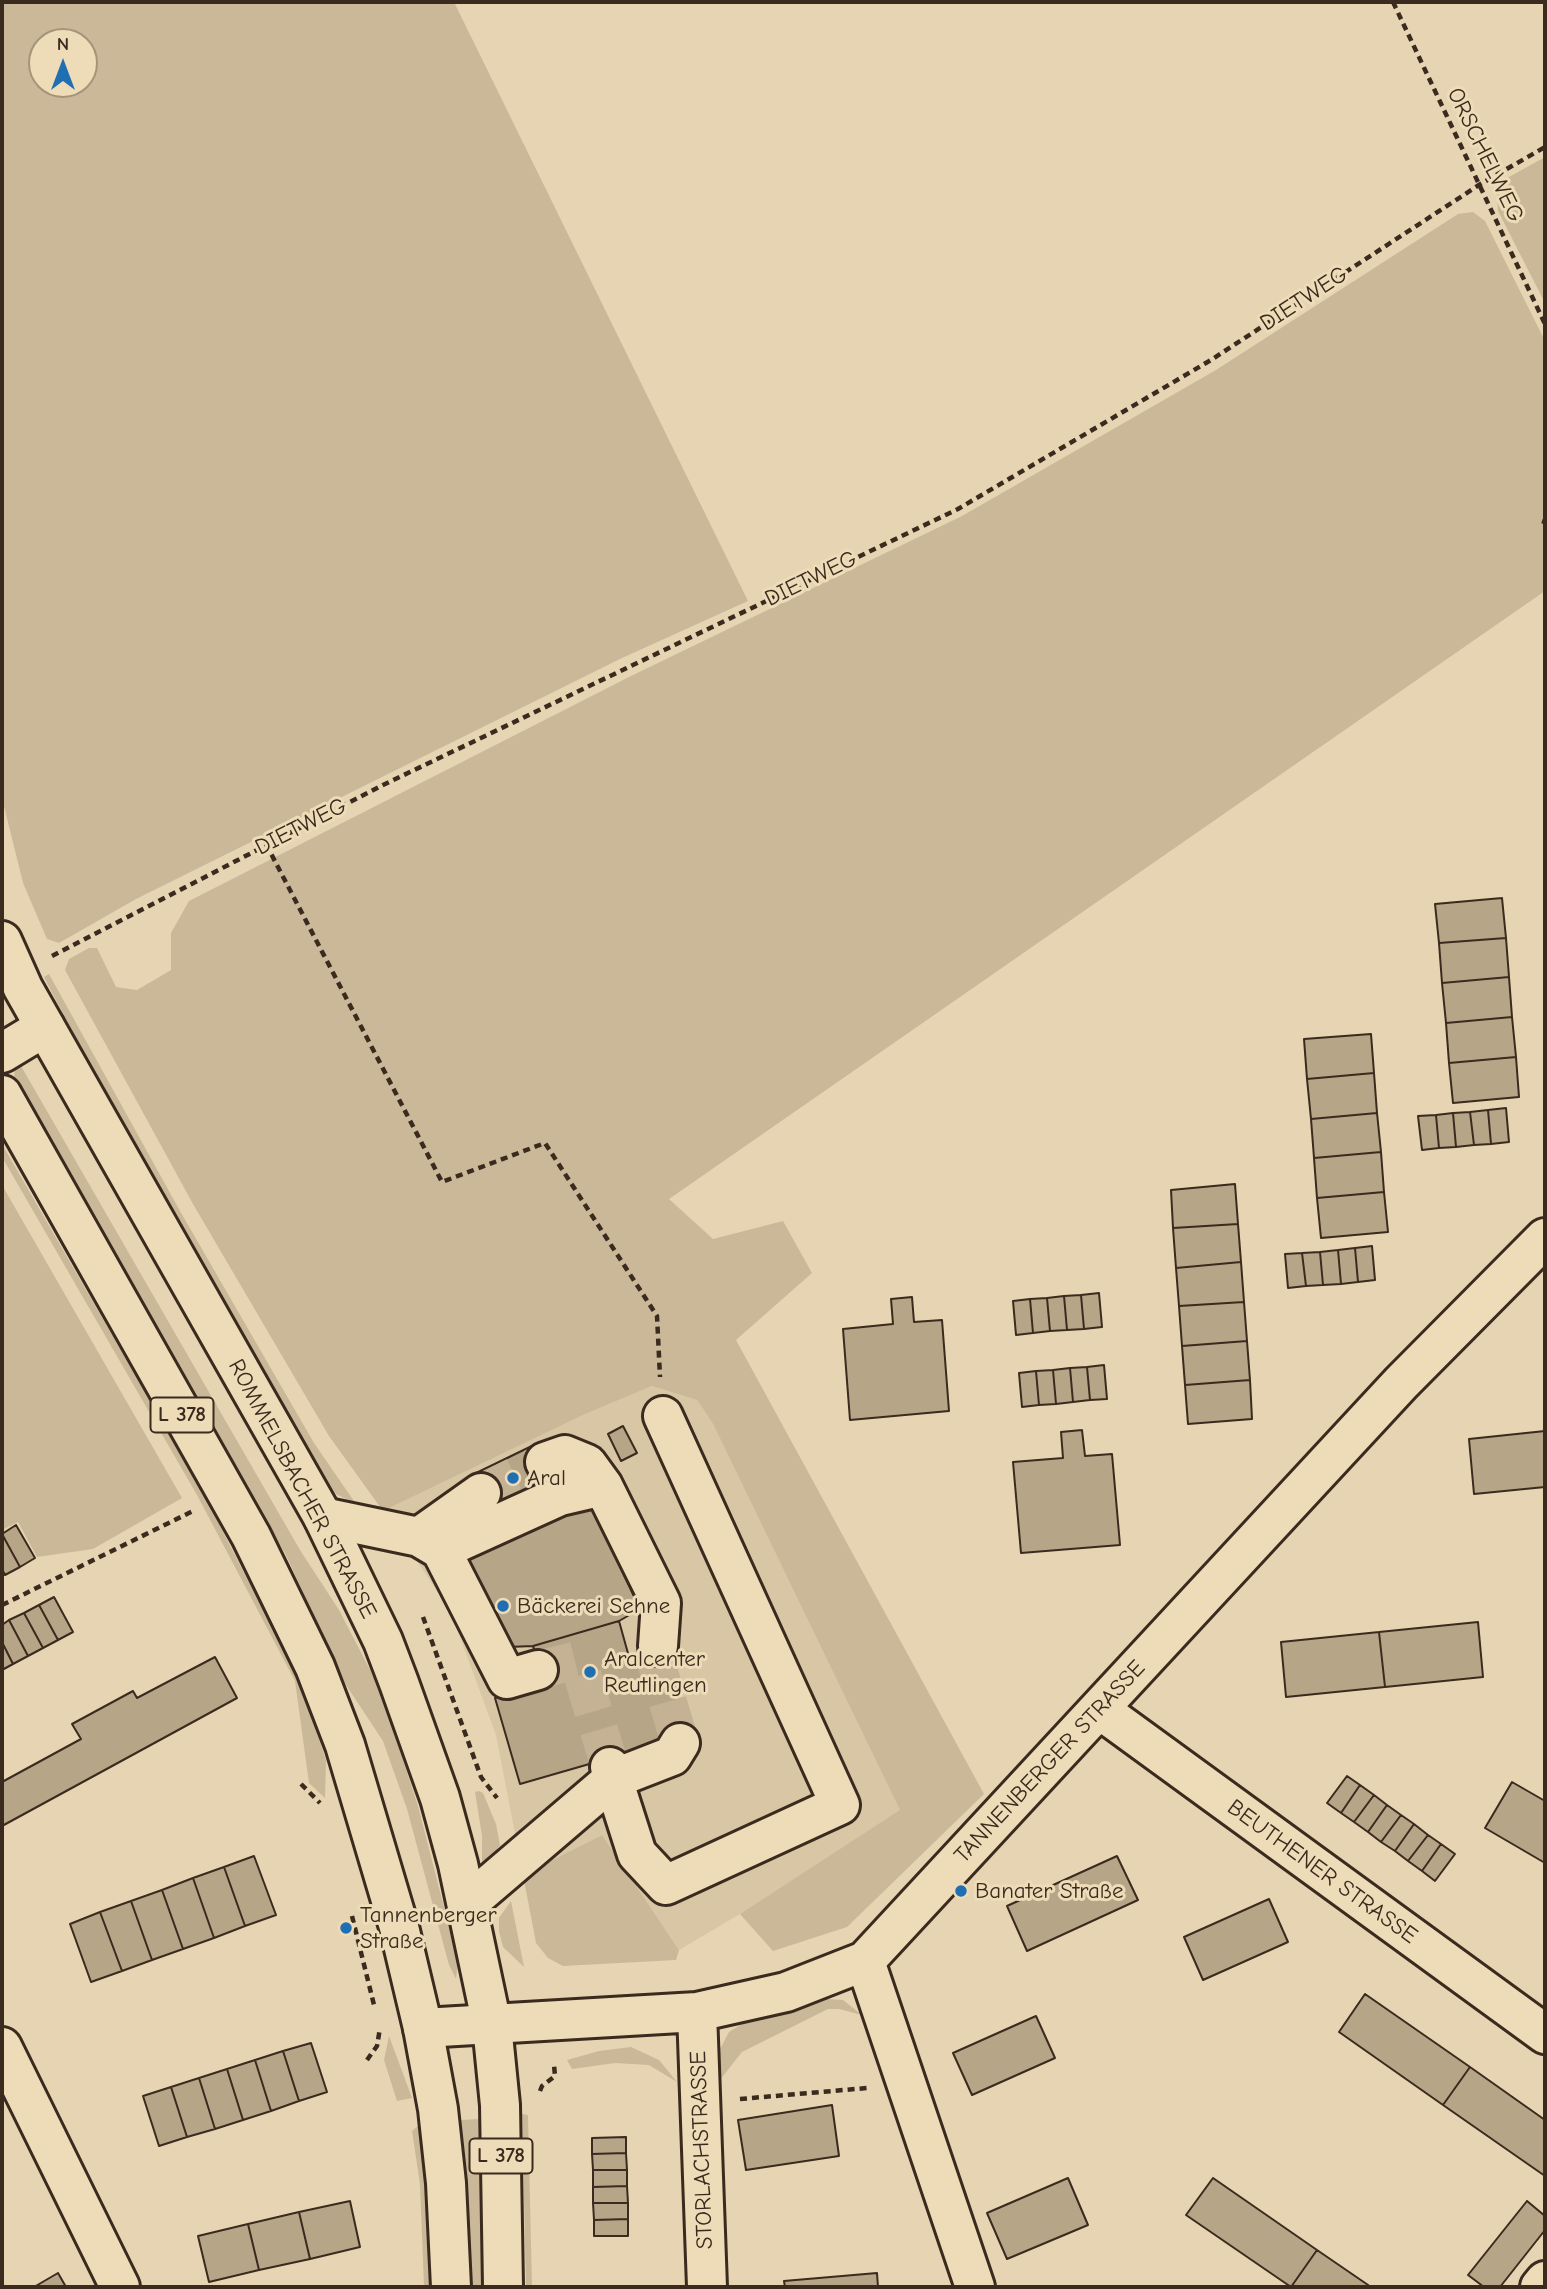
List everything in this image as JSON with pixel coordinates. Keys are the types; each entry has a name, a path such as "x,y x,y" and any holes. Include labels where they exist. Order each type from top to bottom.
{"main road":[{"name":"ROMMELSBACHER STRASSE","path":"2,941 13,992 45,1027 323,1517 391,1662 440,1798 468,1903 492,2025 500,2105 503,2287"},
{"path":"2,1053 45,1027"},
{"name":"L 378","path":"2,1095 251,1536 315,1667 345,1745 399,1927 423,2028 445,2171 451,2287"},
{"name":"TANNENBERGER STRASSE","path":"423,2028 697,2012 786,1992 865,1961 1401,1383 1545,1238"},
{"path":"611,1773 637,1854 666,1885 840,1805 663,1416"},
{"path":"545,1462 565,1455 587,1464 603,1486 661,1603 659,1646"},
{"path":"323,1517 430,1543 559,1496 603,1486"},
{"path":"430,1543 481,1493"},
{"path":"430,1543 507,1679 538,1670"},
{"name":"BEUTHENER STRASSE","path":"1099,1709 1545,2034"},
{"path":"468,1903 611,1773 672,1756 680,1743"},
{"path":"865,1961 975,2287"},
{"name":"STORLACHSTRASSE","path":"697,2012 707,2287"},
{"path":"2,2047 120,2287"},
{"path":"1541,2287 1545,2281"}],"path":[{"name":"ORSCHELWEG","path":"1393,2 1545,324"},
{"name":"DIETWEG","path":"48,959 266,844 958,509 1211,360 1479,185 1545,147"},
{"path":"266,844 442,1182 545,1143 657,1316 663,1416"},
{"path":"2,1605 197,1510"},
{"path":"423,1617 481,1777 497,1798"},
{"path":"301,1784 320,1804 324,1816"},
{"path":"349,1903 381,2031 377,2046 367,2060"},
{"path":"733,2099 844,2088 872,2089 884,2093 907,2087"}],"shaded area":[{"path":"2,2 454,2 748,601 622,658 136,899 59,943 47,939 23,883 2,798"},
{"path":"1545,157 1545,303 1498,211 1497,191 1509,177"},
{"path":"1473,212 1485,221 1545,341 1545,591 669,1199 713,1239 783,1221 812,1273 736,1340 984,1794 847,1927 773,1951 740,1914 900,1810 713,1424 697,1400 652,1386 583,1415 383,1511 329,1436 193,1204 65,970 69,959 89,948 97,948 116,987 137,990 171,970 171,933 189,901 631,676 962,516 1216,370 1458,214"},
{"path":"49,974 180,1211 314,1443 356,1504 336,1494 331,1488 87,1060 44,977"},
{"path":"21,1066 300,1550 339,1610 380,1689 418,1806 458,1962 456,1979 449,1965 407,1809 383,1741 344,1682 286,1555 86,1210 14,1079 15,1067"},
{"path":"2,1144 203,1493 299,1680 326,1760 325,1798 309,1783 295,1681 197,1495 2,1157"},
{"path":"2,1185 182,1498 93,1549 37,1557 18,1522 2,1530"},
{"path":"652,1386 697,1400 713,1424 901,1811 679,1950 602,1835 523,1875 496,1735 450,1610 383,1511 583,1415"},
{"path":"475,1792 483,1793 496,1824 500,1845 482,1872 482,1836"},
{"path":"602,1835 679,1950 676,1960 563,1966 548,1958 536,1943 523,1875"},
{"path":"511,1901 524,1967 503,1947 499,1931 499,1918"},
{"path":"827,1999 843,2000 862,2015 828,2009 742,2052 719,2081 719,2051 729,2032 748,2020"},
{"path":"389,2036 412,2098 397,2101 384,2060"},
{"path":"631,2047 659,2060 677,2082 649,2065 615,2063 572,2069 567,2060 599,2051"},
{"path":"522,2114 528,2115 532,2287 526,2287"},
{"path":"479,2119 487,2287 471,2287 461,2120"},
{"path":"419,2125 426,2183 432,2287 424,2287 420,2184 412,2131"}],"building":[{"path":"1502,898 1506,938 1439,943 1435,904"},
{"path":"1506,938 1509,977 1442,983 1439,943"},
{"path":"1509,977 1512,1017 1446,1023 1442,983"},
{"path":"1512,1017 1516,1057 1449,1063 1446,1023"},
{"path":"1371,1034 1374,1073 1307,1079 1304,1039"},
{"path":"1516,1057 1519,1097 1453,1103 1449,1063"},
{"path":"1374,1073 1377,1113 1311,1119 1307,1079"},
{"path":"1506,1108 1509,1142 1491,1144 1488,1110"},
{"path":"1488,1110 1491,1144 1474,1145 1470,1112"},
{"path":"1470,1112 1474,1145 1456,1147 1453,1113"},
{"path":"1377,1113 1381,1152 1314,1158 1311,1119"},
{"path":"1453,1113 1456,1147 1439,1148 1436,1115"},
{"path":"1436,1115 1439,1148 1422,1150 1418,1116"},
{"path":"1381,1152 1384,1192 1317,1198 1314,1158"},
{"path":"1235,1184 1238,1224 1173,1228 1171,1190"},
{"path":"1384,1192 1388,1232 1321,1238 1317,1198"},
{"path":"1238,1224 1241,1262 1176,1268 1173,1228"},
{"path":"1372,1246 1375,1280 1358,1282 1355,1248"},
{"path":"1355,1248 1358,1282 1341,1284 1338,1250"},
{"path":"1338,1250 1341,1284 1323,1285 1320,1252"},
{"path":"1320,1252 1323,1285 1306,1286 1302,1253"},
{"path":"1302,1253 1306,1286 1288,1288 1285,1254"},
{"path":"1241,1262 1244,1302 1179,1306 1176,1268"},
{"path":"1099,1293 1102,1327 1084,1329 1081,1295"},
{"path":"1081,1295 1084,1329 1067,1330 1064,1296"},
{"path":"1064,1296 1067,1330 1050,1331 1047,1298"},
{"path":"912,1297 914,1322 942,1320 949,1411 850,1420 843,1329 893,1324 891,1299"},
{"path":"1047,1298 1050,1331 1033,1333 1030,1299"},
{"path":"1030,1299 1033,1333 1016,1335 1013,1301"},
{"path":"1244,1302 1247,1341 1182,1346 1179,1306"},
{"path":"1247,1341 1250,1380 1185,1385 1182,1346"},
{"path":"1104,1365 1107,1399 1090,1400 1087,1367"},
{"path":"1087,1367 1090,1400 1073,1402 1070,1368"},
{"path":"1070,1368 1073,1402 1056,1404 1053,1370"},
{"path":"1053,1370 1056,1404 1039,1405 1036,1371"},
{"path":"1036,1371 1039,1405 1022,1407 1019,1373"},
{"path":"1250,1380 1252,1419 1188,1424 1185,1385"},
{"path":"623,1426 637,1453 621,1461 608,1434"},
{"path":"1082,1430 1085,1456 1112,1454 1120,1545 1021,1553 1013,1462 1063,1458 1061,1432"},
{"path":"1545,1431 1545,1487 1474,1494 1469,1439"},
{"name":"Aral","path":"536,1444 554,1480 489,1511 472,1475"},
{"path":"591,1504 640,1609 619,1621 533,1646 508,1647 463,1559 554,1514"},
{"path":"16,1525 35,1558 20,1567 2,1534"},
{"path":"2,1534 20,1567 5,1575 2,1569"},
{"path":"54,1597 73,1632 58,1640 39,1605"},
{"path":"39,1605 58,1640 43,1648 24,1613"},
{"path":"24,1613 43,1648 28,1656 9,1620"},
{"path":"9,1620 28,1656 13,1664 2,1642 2,1625"},
{"path":"619,1621 629,1657 665,1647 690,1735 520,1784 495,1698 545,1684 533,1646"},
{"path":"1478,1622 1483,1677 1385,1687 1379,1632"},
{"path":"1379,1632 1385,1687 1286,1697 1281,1642"},
{"path":"2,1642 13,1664 2,1670"},
{"path":"215,1657 237,1698 2,1826 2,1782 81,1739 72,1724 133,1691 137,1698"},
{"path":"1347,1776 1360,1785 1341,1813 1327,1803"},
{"path":"1512,1782 1545,1801 1545,1863 1485,1828"},
{"path":"1360,1785 1374,1795 1354,1822 1341,1813"},
{"path":"1374,1795 1387,1805 1368,1832 1354,1822"},
{"path":"1387,1805 1401,1815 1381,1842 1368,1832"},
{"path":"1401,1815 1414,1824 1395,1851 1381,1842"},
{"path":"1414,1824 1428,1835 1408,1861 1395,1851"},
{"path":"1428,1835 1441,1844 1422,1871 1408,1861"},
{"path":"1441,1844 1455,1854 1435,1881 1422,1871"},
{"path":"254,1856 276,1915 245,1926 224,1867"},
{"path":"1117,1856 1138,1900 1027,1951 1007,1906"},
{"path":"224,1867 245,1926 214,1938 193,1878"},
{"path":"193,1878 214,1938 183,1949 162,1890"},
{"path":"162,1890 183,1949 152,1960 131,1901"},
{"path":"1269,1899 1288,1942 1203,1980 1184,1937"},
{"path":"131,1901 152,1960 122,1971 100,1912"},
{"path":"100,1912 122,1971 91,1982 70,1924"},
{"path":"1365,1994 1470,2067 1443,2105 1339,2032"},
{"path":"1036,2016 1055,2058 972,2095 953,2053"},
{"path":"311,2043 327,2092 299,2101 283,2051"},
{"path":"283,2051 299,2101 271,2111 255,2060"},
{"path":"255,2060 271,2111 243,2120 227,2069"},
{"path":"1470,2067 1545,2120 1545,2176 1443,2105"},
{"path":"227,2069 243,2120 215,2129 199,2078"},
{"path":"199,2078 215,2129 187,2137 171,2087"},
{"path":"171,2087 187,2137 159,2146 143,2096"},
{"path":"832,2105 839,2156 746,2170 738,2120"},
{"path":"626,2137 626,2153 592,2154 592,2138"},
{"path":"626,2153 627,2170 593,2170 592,2154"},
{"path":"593,2170 627,2170 627,2186 593,2187"},
{"path":"1068,2178 1088,2225 1007,2259 987,2213"},
{"path":"1213,2178 1317,2250 1291,2287 1186,2215"},
{"path":"627,2186 628,2203 593,2203 593,2187"},
{"path":"350,2201 360,2247 310,2259 299,2212"},
{"path":"1527,2201 1545,2216 1545,2230 1500,2287 1484,2287 1468,2275"},
{"path":"593,2203 628,2203 628,2219 594,2220"},
{"path":"299,2212 310,2259 259,2270 248,2224"},
{"path":"628,2219 628,2236 594,2236 594,2220"},
{"path":"248,2224 259,2270 209,2282 198,2236"},
{"path":"1317,2250 1371,2287 1291,2287"},
{"path":"58,2273 66,2287 34,2287"},
{"path":"877,2273 878,2287 785,2287 784,2281"}],"tunnel":[{"path":"481,1493 545,1462"},
{"path":"658,1646 658,1669 680,1743"},
{"path":"538,1670 578,1660 610,1767"}],"place":[{"name":"Aral","path":"513,1478"},
{"name":"Bäckerei Sehne","path":"503,1606"},
{"name":"Aralcenter Reutlingen","path":"590,1672"},
{"name":"Banater Straße","path":"961,1891"},
{"name":"Tannenberger Straße","path":"346,1928"}]}
